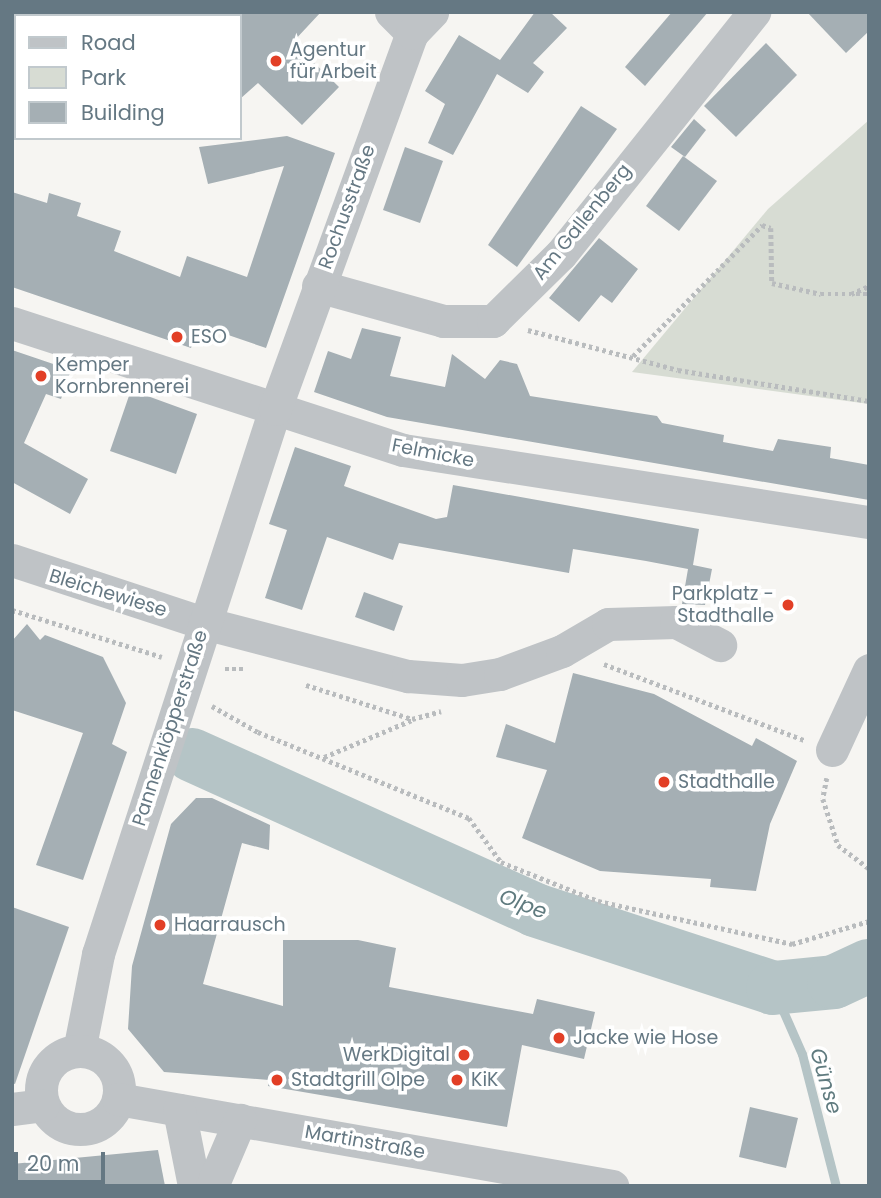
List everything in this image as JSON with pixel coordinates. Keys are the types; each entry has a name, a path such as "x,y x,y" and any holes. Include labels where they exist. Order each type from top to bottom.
{"street":[{"name":"Am Gallenberg","path":"318,286 443,321 493,321 561,254 754,12"},
{"name":"Rochusstraße","path":"275,409 412,19"},
{"name":"Felmicke","path":"12,323 403,450 869,522"},
{"name":"Pannenklöpperstraße","path":"79,1051 98,954 176,670 204,623 275,409"},
{"name":"Bleichewiese","path":"12,560 204,623 408,676 462,680 562,651 608,624 676,622 720,645"},
{"path":"832,750 869,670"},
{"path":"79,1051 107,1062 115,1073 118,1099 101,1124 78,1130 28,1107 49,1066 79,1051"},
{"name":"Martinstraße","path":"118,1099 612,1186"},
{"path":"179,1110 194,1186"},
{"path":"212,1186 240,1120"}],"path":[{"path":"633,356 762,225 771,228 772,283 869,294"},
{"path":"851,294 869,286"},
{"path":"568,340 633,356 869,401"},
{"path":"12,610 176,670 258,732 469,818 501,862 598,901 792,944 869,921"},
{"path":"599,663 832,750 823,799 838,845 869,868"},
{"path":"176,670 253,671"},
{"path":"291,681 412,719"},
{"path":"324,758 412,719 451,705"}],"green space":[{"path":"869,120 869,404 632,372 768,209"}],"building":[{"name":"Agentur für Arbeit","path":"321,12 293,42 339,87 302,125 258,83 242,97 240,14"},
{"path":"535,12 550,12 567,28 533,63 544,72 528,93 497,74 453,155 428,143 445,104 425,91 459,35 500,60"},
{"path":"672,12 708,12 645,86 625,67"},
{"path":"807,12 869,12 869,31 846,53"},
{"path":"766,43 797,75 736,137 704,106"},
{"path":"581,106 617,129 517,267 488,245"},
{"path":"694,119 706,130 685,157 671,147"},
{"path":"287,136 335,153 266,348 199,325 191,348 12,287 12,192 47,203 49,193 81,203 77,216 121,231 114,251 180,277 187,256 247,277 284,166 208,184 199,147"},
{"path":"405,147 443,161 420,223 383,210"},
{"path":"683,156 717,181 679,231 646,206"},
{"path":"599,238 638,269 612,303 601,295 579,322 549,298"},
{"path":"362,328 401,337 390,376 445,387 452,354 485,379 500,360 517,364 530,396 657,416 662,423 724,435 723,442 773,451 778,439 831,447 830,458 869,465 869,500 387,417 314,392 328,351 351,359"},
{"path":"12,350 71,370 61,399 46,394 24,443 88,479 70,514 12,482"},
{"path":"131,390 197,414 176,474 110,451"},
{"path":"295,447 351,466 344,486 436,519 447,517 453,485 699,529 693,565 712,569 705,605 682,604 688,569 646,561 573,549 569,573 399,543 393,560 327,537 302,610 265,598 287,530 269,524"},
{"path":"364,592 403,606 394,631 355,617"},
{"path":"27,624 40,640 45,635 103,657 126,703 112,744 127,752 83,880 36,865 83,733 12,710 12,641"},
{"name":"Stadthalle","path":"573,673 654,694 752,746 756,738 797,761 770,824 756,891 710,887 711,879 600,871 522,838 547,770 496,757 506,724 555,743"},
{"path":"196,798 212,798 270,825 269,850 242,843 203,984 283,1006 283,940 358,940 396,948 389,987 533,1014 537,999 595,1012 584,1059 522,1045 507,1127 268,1086 269,1080 164,1072 128,1029 132,966 171,824"},
{"path":"12,907 69,927 15,1084 12,1083"},
{"path":"750,1107 798,1118 786,1168 739,1157"},
{"path":"158,1150 165,1186 12,1186 12,1164"}],"waterway":[{"name":"Olpe","path":"192,755 535,910 773,988 834,982 869,966"},
{"name":"Günse","path":"773,988 802,1054 836,1186"}],"place":[{"name":"Agentur für Arbeit","path":"276,61"},
{"name":"ESO","path":"177,337"},
{"name":"Kemper Kornbrennerei","path":"41,376"},
{"name":"Parkplatz - Stadthalle","path":"788,605"},
{"name":"Stadthalle","path":"664,782"},
{"name":"Haarrausch","path":"160,925"},
{"name":"Jacke wie Hose","path":"559,1038"},
{"name":"WerkDigital","path":"464,1055"},
{"name":"Stadtgrill Olpe","path":"277,1080"},
{"name":"KiK","path":"457,1080"}]}
